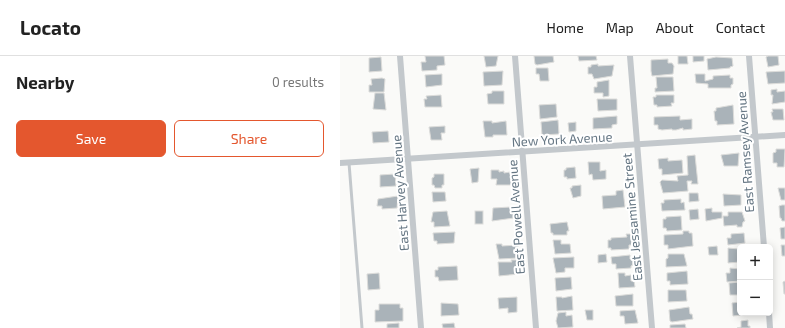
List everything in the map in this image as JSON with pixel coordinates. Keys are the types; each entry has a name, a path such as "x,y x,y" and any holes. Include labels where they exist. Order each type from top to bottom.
{"street":[{"name":"East Harvey Avenue","path":"400,56 422,328"},
{"name":"East Powell Avenue","path":"515,56 536,328"},
{"name":"East Jessamine Street","path":"630,56 652,328"},
{"name":"East Ramsey Avenue","path":"749,56 764,244"},
{"name":"New York Avenue","path":"340,163 785,135"},
{"path":"769,316 770,328"}],"lane":[{"path":"349,163 362,328"}],"building":[{"path":"425,56 444,56 445,65 437,66 437,70 422,71 421,62 426,62"},
{"path":"484,56 498,56 496,66 486,67"},
{"path":"534,56 553,56 554,62 537,65 535,64"},
{"path":"578,56 596,56 597,60 579,61"},
{"path":"678,56 687,56 688,64 678,64"},
{"path":"693,56 704,56 704,61 693,62"},
{"path":"778,56 779,65 768,67 766,57"},
{"path":"381,57 382,71 369,72 369,58"},
{"path":"716,57 732,58 733,66 730,68 708,70 707,59"},
{"path":"668,59 668,63 672,63 674,66 673,74 652,76 651,60"},
{"path":"598,64 598,66 614,65 612,76 594,79 592,74 588,74 588,67"},
{"path":"536,68 548,68 549,81 540,81 539,74 536,74"},
{"path":"503,71 502,85 484,86 483,72"},
{"path":"785,71 785,83 768,84 766,72"},
{"path":"442,74 442,85 426,87 425,75"},
{"path":"695,74 705,74 705,81 713,79 713,76 730,75 730,78 733,78 733,84 731,85 731,88 708,88 708,84 696,83"},
{"path":"656,77 673,77 674,91 655,92 655,88 657,88"},
{"path":"371,79 385,79 384,92 369,92 369,85 372,85"},
{"path":"609,80 609,96 603,97 603,93 594,93 594,87 597,87 597,82"},
{"path":"777,89 777,92 785,91 785,102 772,104 773,95 771,95 771,90"},
{"path":"492,91 504,91 504,104 488,104 487,94 492,93"},
{"path":"375,93 384,93 386,110 373,109"},
{"path":"441,95 442,107 425,107 424,99 427,99 426,96"},
{"path":"656,95 674,95 674,103 671,103 672,106 657,107 657,105 654,105 653,97 656,97"},
{"path":"597,99 617,99 617,110 598,111"},
{"path":"556,104 557,117 540,119 539,105"},
{"path":"733,105 734,124 717,125 714,111 716,111 716,108"},
{"path":"772,109 783,109 784,120 773,120 771,112 773,112"},
{"path":"617,116 617,124 612,125 612,128 593,129 593,118"},
{"path":"680,116 680,120 692,119 692,129 683,130 683,128 676,130 662,130 658,129 658,125 654,125 654,117"},
{"path":"558,120 559,134 542,135 541,122"},
{"path":"483,121 492,121 492,123 506,121 507,135 493,135 493,137 485,137"},
{"path":"576,122 576,131 569,132 568,123"},
{"path":"445,126 445,133 441,133 442,140 431,140 429,127"},
{"path":"388,131 389,142 373,143 372,132"},
{"path":"776,149 785,149 784,167 777,167 777,163 773,163 773,153 776,152"},
{"path":"739,153 738,166 724,166 721,155"},
{"path":"695,155 698,184 691,184 692,181 687,181 688,191 663,193 660,182 662,180 678,181 677,176 688,175 687,156"},
{"path":"668,158 668,161 682,160 683,173 662,175 662,169 659,169 658,159"},
{"path":"588,162 600,162 600,171 606,170 606,179 593,180 592,174 589,175"},
{"path":"575,167 576,178 567,179 567,177 564,177 564,170 566,170 566,168"},
{"path":"479,168 478,182 472,183 470,169"},
{"path":"491,170 499,170 499,172 504,171 504,173 510,172 510,175 512,175 513,185 496,185 497,179 491,179"},
{"path":"395,174 396,186 380,187 380,175"},
{"path":"434,174 444,174 444,185 442,185 442,188 435,188 434,185 432,185 432,178 434,177"},
{"path":"581,185 581,196 573,198 570,188 572,188 572,186"},
{"path":"778,188 785,188 785,200 781,200"},
{"path":"623,190 625,207 603,209 602,196 616,195 616,191"},
{"path":"432,192 445,192 446,201 433,202"},
{"path":"689,193 698,193 699,201 689,202"},
{"path":"723,194 741,195 741,205 724,206"},
{"path":"398,196 397,208 382,209 382,206 377,206 378,199"},
{"path":"681,199 681,203 684,202 685,210 662,211 661,203 664,203 664,200"},
{"path":"785,205 785,221 782,221 780,218 779,206"},
{"path":"511,207 511,211 514,211 514,218 492,221 493,208"},
{"path":"712,208 712,212 722,212 722,218 706,221 705,209"},
{"path":"698,209 699,219 690,220 689,210"},
{"path":"447,211 450,226 434,227 434,222 431,222 433,212"},
{"path":"475,211 483,211 483,224 475,224"},
{"path":"728,212 742,212 745,221 743,222 742,227 737,227 737,225 724,226 723,216 728,216"},
{"path":"681,216 682,230 667,231 666,228 663,228 663,219 666,219 666,217"},
{"path":"567,222 569,231 567,231 567,235 553,235 553,233 551,233 550,224"},
{"path":"785,227 785,239 781,239 780,228"},
{"path":"683,231 689,231 689,233 692,233 693,246 668,249 668,245 664,245 664,235 683,234"},
{"path":"455,232 454,243 437,244 437,241 434,241 433,233"},
{"path":"744,233 745,243 728,245 727,238 731,238 731,234"},
{"path":"626,234 631,234 632,245 629,245 629,249 611,250 611,248 608,248 608,240 611,240 611,238 627,237"},
{"path":"553,240 561,240 561,244 570,244 571,253 555,254"},
{"path":"496,244 502,244 502,246 518,245 519,258 499,259"},
{"path":"781,245 785,245 785,256 782,256"},
{"path":"717,246 718,255 709,255 708,247"},
{"path":"728,248 737,249 737,262 728,263"},
{"path":"606,254 607,262 598,263 598,255"},
{"path":"668,254 684,254 687,266 666,267 666,259 668,258"},
{"path":"630,255 630,259 633,258 633,265 631,268 616,269 616,264 612,264 611,257"},
{"path":"574,257 574,268 565,268 565,272 556,273 553,258"},
{"path":"511,260 518,260 519,274 499,276 498,262 512,262"},
{"path":"457,266 458,280 439,281 438,277 435,277 435,270 438,270 438,267"},
{"path":"730,268 737,269 737,281 727,282 726,273 730,273"},
{"path":"687,271 688,284 670,285 670,281 667,281 667,273"},
{"path":"379,273 380,289 368,290 367,274"},
{"path":"618,273 625,273 625,276 631,275 631,281 634,281 635,287 619,288"},
{"path":"571,277 572,289 556,291 555,278"},
{"path":"785,281 785,294 784,294 783,282"},
{"path":"737,282 737,295 730,295 729,283"},
{"path":"668,290 686,290 687,301 668,302"},
{"path":"633,294 633,306 616,306 615,296"},
{"path":"572,296 573,310 557,311 556,297 562,298"},
{"path":"517,297 517,312 508,313 508,308 499,309 498,298"},
{"path":"737,302 737,316 733,316 732,303"},
{"path":"441,303 458,304 459,315 441,316"},
{"path":"379,304 400,304 400,308 403,308 403,321 375,322 375,310 379,310"},
{"path":"689,307 690,314 692,314 693,319 670,321 669,310"},
{"path":"585,310 593,310 593,320 587,320"},
{"path":"635,310 638,323 625,324 624,316 620,316 620,311"},
{"path":"566,312 566,316 572,315 573,327 558,328 556,321 558,313"},
{"path":"748,320 748,326 750,326 750,328 737,328 741,327 741,321"},
{"path":"399,323 399,328 387,328 387,324"},
{"path":"454,323 455,328 443,328 442,324"},
{"path":"685,324 686,328 670,328 670,325"}]}
